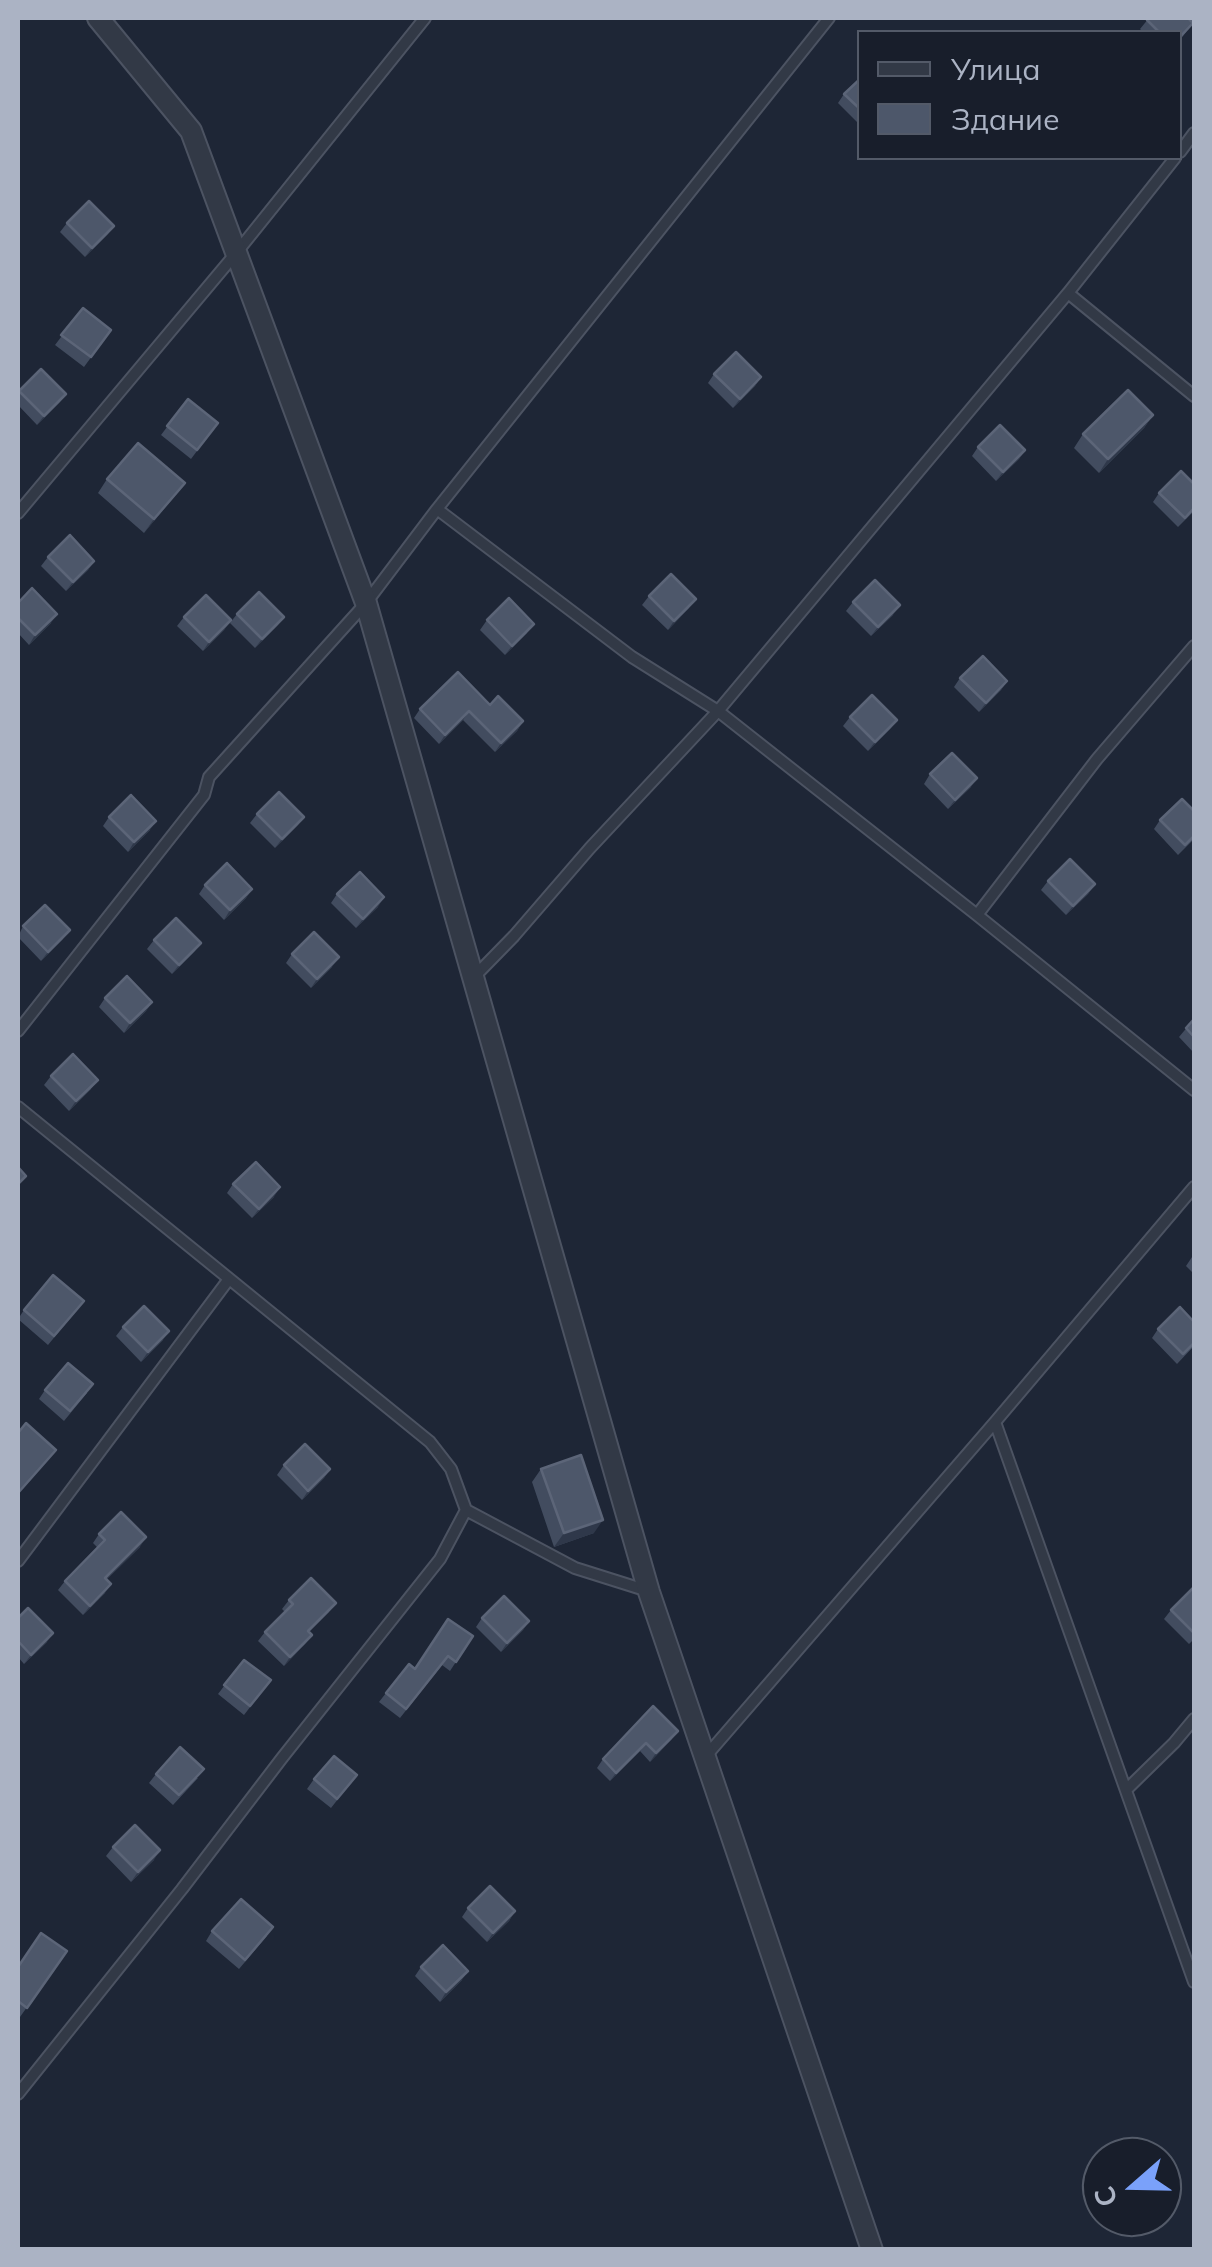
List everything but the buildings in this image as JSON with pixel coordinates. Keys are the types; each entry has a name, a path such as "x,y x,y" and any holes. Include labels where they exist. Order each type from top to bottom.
{"street":[{"path":"98,18 191,131 366,602 650,1592 872,2250"}],"lane":[{"path":"18,512 237,252 424,18"},
{"path":"18,1031 204,795 209,777 366,602 829,18"},
{"path":"472,978 718,711 1068,292 1173,160"},
{"path":"1068,292 1194,396"},
{"path":"437,509 632,657 718,711 1194,1090"},
{"path":"977,915 1096,759 1194,646"},
{"path":"18,1107 430,1442 450,1469 466,1510 575,1568 650,1592"},
{"path":"706,1756 1194,1187"},
{"path":"18,1561 229,1279"},
{"path":"995,1422 1194,1982"},
{"path":"18,2094 440,1559 466,1510"},
{"path":"1126,1790 1194,1719"}]}
